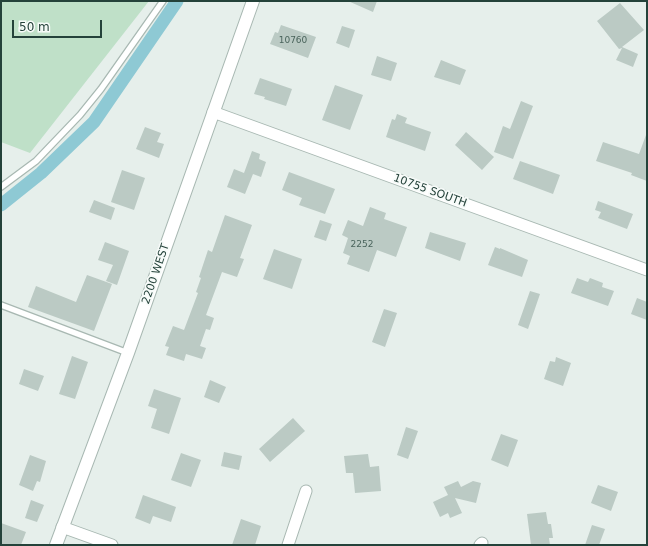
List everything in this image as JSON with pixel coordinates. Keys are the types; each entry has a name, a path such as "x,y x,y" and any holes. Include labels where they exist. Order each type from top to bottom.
{"street":[{"name":"2200 WEST","path":"56,545 128,353 212,112 253,1"},
{"name":"10755 SOUTH","path":"212,112 647,270"},
{"path":"288,545 306,491"},
{"path":"62,527 112,545"}],"lane":[{"path":"1,187 36,161 80,115 101,89 163,1"},
{"path":"1,305 128,353"}],"green space":[{"path":"1,1 149,1 30,153 1,142"}],"building":[{"path":"348,1 377,1 373,12"},
{"path":"620,3 644,30 622,47 638,54 633,67 616,60 622,48 619,49 597,21"},
{"path":"281,25 316,37 308,58 270,44 275,32 278,33"},
{"path":"342,26 355,30 349,48 336,43"},
{"path":"377,56 397,63 391,81 371,75"},
{"path":"441,60 466,70 460,85 434,77"},
{"path":"260,78 292,89 286,106 254,94"},
{"path":"335,85 363,95 350,130 322,120"},
{"path":"521,101 533,106 513,159 494,152 503,126 510,129"},
{"path":"397,114 407,118 405,123 431,132 425,151 386,137 392,119 395,120"},
{"path":"145,127 161,133 157,142 164,144 159,158 136,149"},
{"path":"466,132 494,157 482,170 455,145"},
{"path":"646,135 647,181 631,175 632,173 596,161 603,142 639,154"},
{"path":"252,151 260,154 259,159 266,162 261,177 253,174 245,194 227,187 234,169 244,173"},
{"path":"520,161 560,175 553,194 513,179"},
{"path":"122,170 145,178 134,210 111,202"},
{"path":"289,172 335,189 325,214 299,205 302,198 282,190"},
{"path":"94,200 115,208 111,220 89,212"},
{"path":"598,201 633,214 627,229 598,218 601,212 595,210"},
{"path":"370,207 386,213 384,219 407,227 396,257 377,250 369,272 347,264 350,256 343,253 348,238 342,235 348,220 363,226"},
{"path":"225,215 252,225 240,258 244,259 237,277 222,272 206,315 214,318 210,330 206,329 200,346 206,348 202,359 186,354 184,361 166,355 169,347 165,346 173,326 184,330 198,293 196,292 201,278 199,277 208,250 212,252"},
{"path":"320,220 332,224 326,241 314,237"},
{"path":"430,232 466,243 460,261 425,248"},
{"path":"105,242 129,251 117,285 106,281 113,265 98,260"},
{"path":"495,247 528,260 522,277 488,265"},
{"path":"274,249 302,259 292,289 263,279"},
{"path":"87,275 112,284 94,331 28,307 36,286 76,302"},
{"path":"577,278 588,282 590,278 603,283 602,287 614,291 608,306 571,293"},
{"path":"530,291 540,294 528,329 518,325"},
{"path":"637,298 647,302 647,320 631,314"},
{"path":"384,309 397,313 385,347 372,342"},
{"path":"72,356 88,362 75,399 59,394"},
{"path":"556,357 571,363 563,386 544,379 550,361 555,362"},
{"path":"24,369 44,376 38,391 19,384"},
{"path":"210,380 226,387 219,403 204,397"},
{"path":"154,389 181,398 169,434 151,428 157,409 148,406"},
{"path":"293,418 305,431 270,462 259,449"},
{"path":"406,427 418,431 408,459 397,455"},
{"path":"501,434 518,440 508,467 491,460"},
{"path":"224,452 242,456 239,470 221,466"},
{"path":"181,453 201,460 191,487 171,480"},
{"path":"368,454 370,467 379,466 381,491 355,493 353,473 346,473 344,456"},
{"path":"30,455 46,461 40,482 37,481 33,491 19,485"},
{"path":"458,481 461,487 473,481 481,483 476,503 455,498 462,513 450,518 448,513 440,517 433,502 448,495 444,487"},
{"path":"598,485 618,492 611,511 591,503"},
{"path":"143,495 176,507 171,522 153,516 150,524 135,518"},
{"path":"31,500 44,505 37,522 25,518"},
{"path":"546,512 548,524 551,524 553,538 549,538 550,545 531,545 527,514"},
{"path":"241,519 261,526 255,545 232,545"},
{"path":"1,523 26,532 21,545 1,545"},
{"path":"592,525 605,529 599,545 585,545"}],"waterway":[{"path":"1,205 41,173 94,122 177,1"}]}
